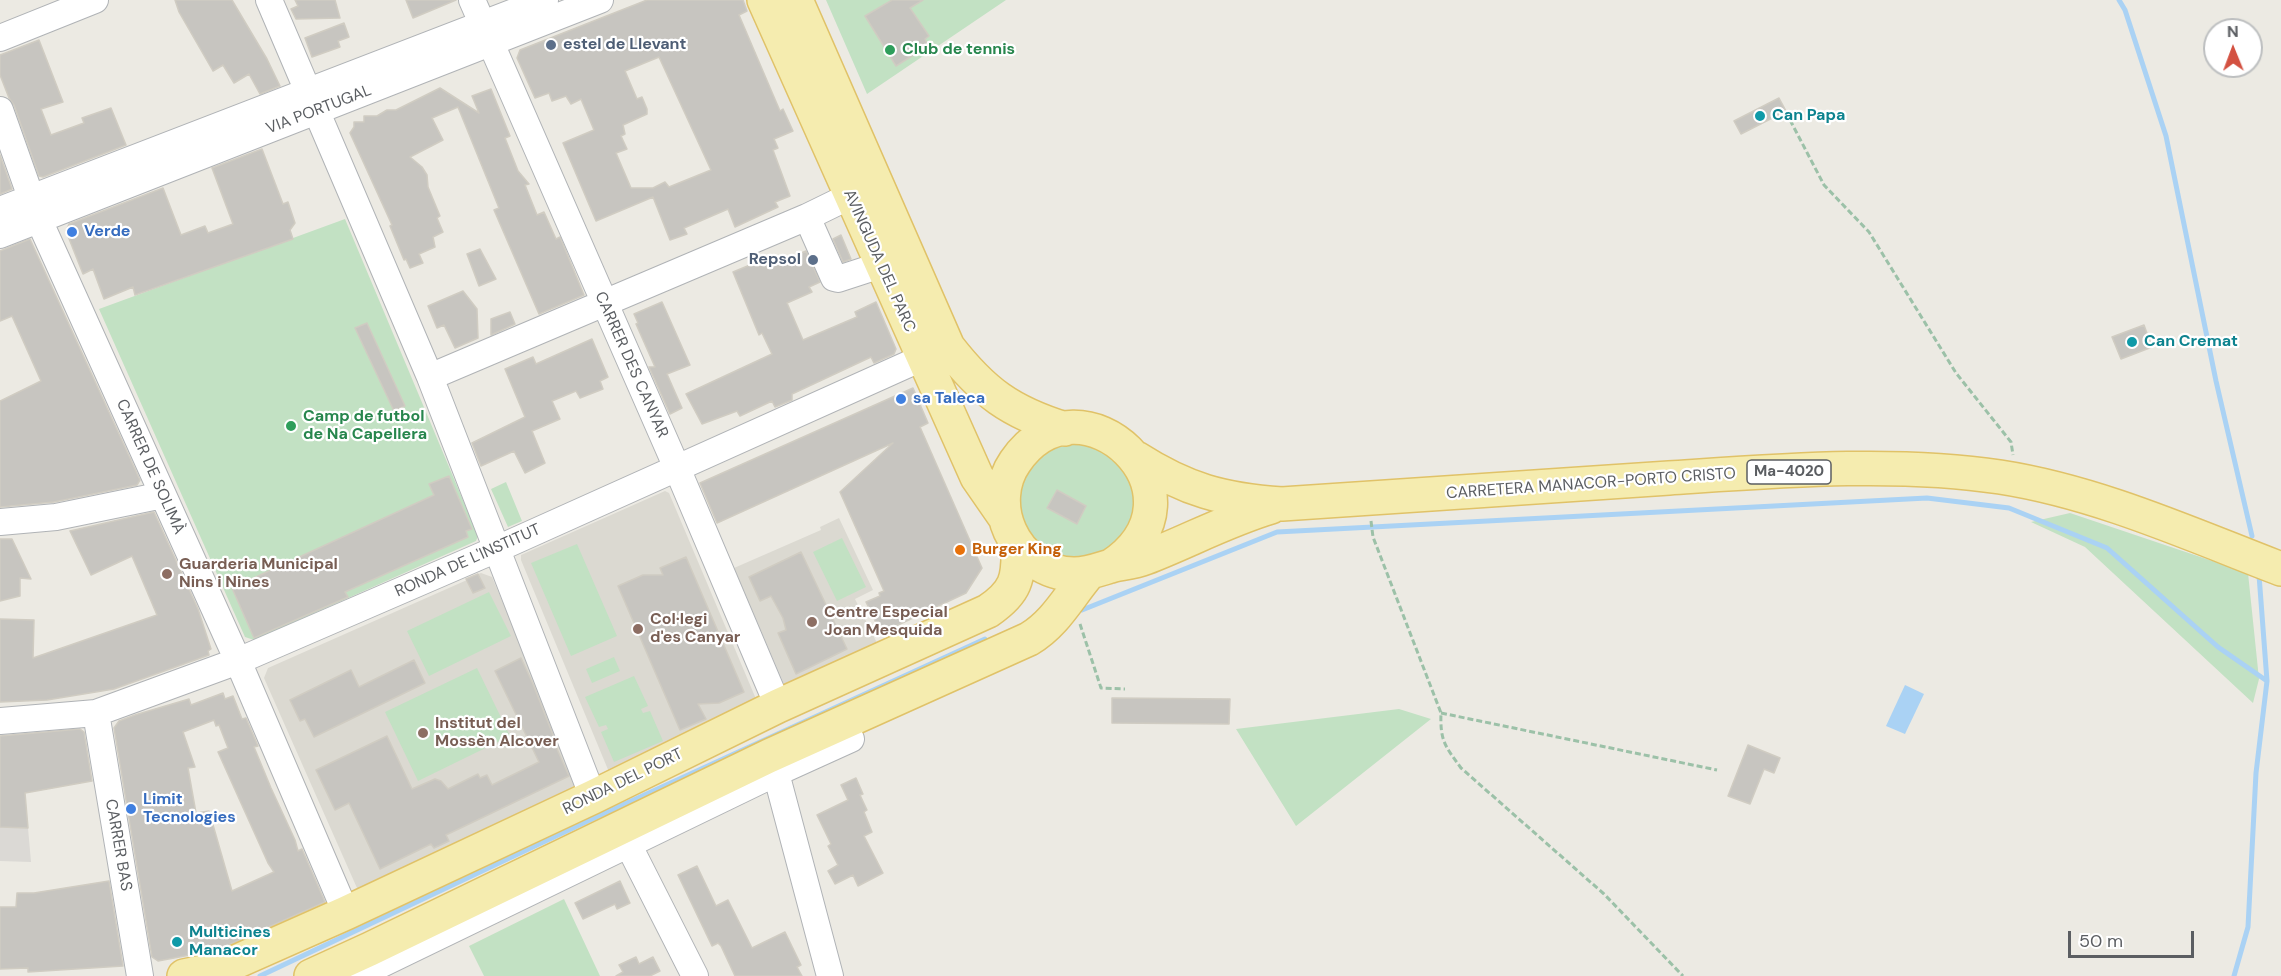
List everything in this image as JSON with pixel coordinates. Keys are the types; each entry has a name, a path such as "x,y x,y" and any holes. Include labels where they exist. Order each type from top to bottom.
{"main road":[{"name":"AVINGUDA DEL PARC","path":"764,0 976,477 1004,516"},
{"name":"AVINGUDA DEL PARC","path":"796,0 948,347 973,378 993,395 1030,417 1065,429"},
{"name":"Ma-4020","path":"1065,429 1092,429 1116,439 1136,458 1152,468 1204,492 1242,501 1282,504 1215,527 1143,559 1073,574 1050,569 1030,558 1018,546 1004,516 1004,489 1013,465 1029,445 1040,437 1065,429"},
{"name":"Ma-4020","path":"311,976 373,967 772,764 1029,639 1043,630 1100,570 1133,549 1141,537 1149,511 1148,483 1136,458"},
{"name":"CARRETERA MANACOR-PORTO CRISTO","path":"1282,504 1721,475 1878,469 1940,471 2017,481 2108,504 2281,569"},
{"name":"RONDA DEL PORT","path":"184,976 222,968 346,913 593,797 778,706 988,611 1002,602 1012,591 1017,580 1018,546"}],"street":[{"path":"0,38 95,0"},
{"path":"269,0 430,377 593,797"},
{"name":"CARRER DES CANYAR","path":"472,0 603,304 677,468 778,706"},
{"name":"VIA PORTUGAL","path":"486,33 545,0"},
{"name":"VIA PORTUGAL","path":"0,236 35,208 486,33 600,0"},
{"name":"CARRER DE SOLIMÀ","path":"0,110 35,208 238,661 346,913"},
{"path":"430,377 807,217 850,196"},
{"name":"VIA PORTUGAL","path":"0,210 35,208"},
{"path":"807,217 834,278 838,279 881,265"},
{"name":"RONDA DE L'INSTITUT","path":"0,721 96,713 238,661 496,549 922,358"},
{"path":"0,522 56,517 163,495"},
{"name":"CARRER BAS","path":"96,713 140,976"},
{"path":"373,967 628,844 772,764 851,739"},
{"path":"772,764 830,976"},
{"path":"628,844 695,976"}],"path":[{"path":"1790,120 1824,185 1869,232 1956,373 2011,441 2017,481"},
{"path":"1372,537 1441,713 1440,733 1446,748 1461,768 1604,894 1683,976"},
{"path":"1062,609 1078,620 1101,688 1125,689"},
{"path":"1441,713 1717,770"}],"shaded area":[{"name":"Col·legi d'es Canyar","path":"665,491 669,493 756,699 609,772 521,560 521,555"},
{"name":"Centre Especial Joan Mesquida","path":"839,518 873,590 855,599 878,645 790,687 784,684 734,568 821,530 820,527"},
{"name":"Institut del Mossèn Alcover","path":"478,574 492,577 580,784 576,794 361,897 264,678 268,668 467,580 473,593 484,588"},
{"path":"0,827 28,828 31,862 0,861"}],"green space":[{"name":"Club de tennis","path":"826,0 1006,0 867,94"},
{"name":"Camp de futbol de Na Capellera","path":"345,219 478,536 476,541 254,640 245,637 99,309"},
{"path":"1052,443 1104,444 1140,496 1118,550 1063,562 1022,532 1016,483"},
{"path":"506,482 522,521 508,527 491,489"},
{"path":"2070,513 2248,573 2259,679 2253,703 2085,547 2031,522"},
{"path":"842,538 866,587 837,601 813,552"},
{"path":"577,544 617,636 571,656 531,563"},
{"path":"489,592 511,636 429,676 407,631"},
{"path":"614,657 620,671 592,683 586,669"},
{"path":"477,668 510,736 418,781 385,712"},
{"path":"634,676 648,706 641,709 643,713 650,711 663,741 614,762 601,732 608,729 606,725 599,727 585,697"},
{"path":"1399,709 1431,719 1296,826 1236,729"},
{"path":"564,899 600,976 484,976 469,946"}],"water":[{"path":"1905,685 1924,694 1905,734 1886,726"}],"building":[{"path":"175,0 232,0 267,59 280,86 260,94 249,74 234,83 223,65 213,71 179,12"},
{"path":"295,0 335,0 340,18 296,19 291,9 298,6"},
{"path":"406,0 456,0 413,18"},
{"path":"647,0 743,0 747,11 739,15 780,111 783,109 793,131 774,139 778,148 773,150 790,196 775,202 778,207 735,227 728,209 684,228 687,234 670,240 653,197 596,221 563,143 594,130 581,99 571,104 566,96 552,101 549,93 535,98 517,58 520,50","holes":["659,57 711,170 669,187 665,182 653,188 631,188 616,153 627,149 621,136 625,134 623,125 647,114 647,109 642,97 637,99 625,71"]},
{"path":"892,0 923,0 910,8 929,36 925,39 928,46 896,66 865,16"},
{"path":"344,23 349,37 338,41 340,47 312,57 305,38"},
{"path":"39,40 63,102 41,109 51,135 84,123 82,118 111,108 126,145 43,177 39,176 14,105 0,75 0,55"},
{"path":"440,88 479,113 472,96 491,89 510,136 505,138 518,171 529,184 525,185 537,215 544,212 556,239 560,237 584,295 539,314 494,210 499,208 458,107 432,118 443,140 410,157 422,167 427,175 428,187 440,216 437,218 443,232 433,237 435,247 419,254 423,263 410,268 406,259 404,260 390,226 392,225 350,133 354,122 364,122 364,116 377,116 387,110 396,110"},
{"name":"Can Papa","path":"1779,98 1786,111 1741,134 1734,121"},
{"path":"262,149 283,204 288,202 295,223 290,230 293,239 135,295 133,287 104,299 93,269 83,274 66,231 69,224 163,188 181,235 205,226 208,233 233,224 212,168"},
{"path":"0,155 12,189 0,194"},
{"path":"841,235 851,259 843,262 833,239"},
{"path":"30,239 140,480 137,485 54,502 0,507 0,401 41,381 12,316 0,321 0,251"},
{"path":"480,249 496,279 479,286 467,254"},
{"path":"806,251 820,282 809,287 812,292 787,303 803,340 857,317 855,312 876,302 896,349 894,354 874,363 871,357 792,394 792,400 775,407 772,401 740,416 737,411 702,424 686,394 772,354 762,333 759,335 733,272 767,258 771,266"},
{"path":"463,291 477,309 478,338 455,348 444,325 437,328 428,306"},
{"path":"662,302 690,365 667,374 682,408 670,414 649,367 655,367 636,324 638,323 634,314"},
{"path":"510,312 515,324 491,335 491,319"},
{"path":"367,323 405,406 394,411 355,328"},
{"name":"Can Cremat","path":"2144,325 2152,347 2121,359 2112,337"},
{"path":"592,339 608,377 600,381 603,389 580,398 576,391 552,401 560,419 532,431 545,463 525,473 514,451 481,466 472,443 525,417 505,369 533,357 536,364"},
{"path":"913,388 928,423 920,427 982,568 966,593 881,633 866,602 880,596 879,593 884,591 840,492 893,443 717,523 700,483"},
{"path":"449,476 472,529 466,531 468,537 345,592 348,597 254,638 232,588 434,495 429,484"},
{"path":"1057,490 1086,506 1077,524 1047,508"},
{"path":"154,512 198,609 211,649 208,651 209,655 114,689 47,700 0,702 0,619 34,620 33,658 157,615 132,556 91,575 70,531"},
{"path":"0,539 12,539 31,579 20,578 20,596 0,601"},
{"path":"801,552 847,649 796,674 778,633 786,630 783,618 771,596 760,601 749,577"},
{"path":"686,557 744,692 719,703 698,704 706,719 680,730 618,586 643,575 663,575 660,568"},
{"path":"478,574 485,588 473,593 466,579"},
{"path":"521,658 569,776 446,835 449,841 434,848 431,844 380,869 349,803 335,810 316,770 387,736 412,789 435,779 441,781 448,789 478,774 480,778 487,775 492,785 539,762 495,671"},
{"path":"414,660 425,683 314,737 305,719 300,721 290,700 351,670 359,687"},
{"path":"223,693 225,699 233,696 242,719 246,718 258,746 254,747 298,851 302,849 325,902 217,950 158,961 152,957 114,728 119,721 135,715 189,699 191,705","holes":["214,720 216,726 219,725 228,748 218,752 274,872 232,891 209,811 196,813 188,768 195,767 183,732"]},
{"path":"1112,698 1230,699 1229,724 1112,723"},
{"path":"80,729 84,732 92,781 25,793 28,828 0,827 0,736"},
{"path":"1748,745 1780,758 1774,773 1764,769 1750,804 1728,796"},
{"path":"856,778 863,794 860,795 867,810 864,812 872,832 864,836 883,873 858,886 853,875 835,884 828,871 838,865 828,846 831,844 817,815 848,800 841,785"},
{"path":"697,866 716,906 728,900 752,948 785,932 801,965 797,967 802,976 735,976 721,946 718,943 712,946 678,875"},
{"path":"109,881 123,966 28,972 28,968 0,969 0,907 16,907 17,893 34,893"},
{"path":"620,881 630,903 617,909 615,904 583,919 575,903"},
{"path":"636,957 639,964 653,957 660,971 650,976 616,976 623,972 619,965"}],"waterway":[{"path":"2119,0 2125,10 2166,136 2216,381 2252,536"},
{"path":"1082,610 1277,532 1927,498 2009,508 2107,548 2218,647 2267,681 2256,773 2248,927 2234,976"},
{"path":"2259,575 2267,681"},
{"path":"260,976 592,819 985,639"}],"place":[{"name":"estel de Llevant","path":"551,45"},
{"name":"Club de tennis","path":"890,50"},
{"name":"Can Papa","path":"1760,116"},
{"name":"Verde","path":"72,232"},
{"name":"Repsol","path":"813,260"},
{"name":"Can Cremat","path":"2132,342"},
{"name":"sa Taleca","path":"901,399"},
{"name":"Camp de futbol de Na Capellera","path":"291,426"},
{"name":"Burger King","path":"960,550"},
{"name":"Guarderia Municipal Nins i Nines","path":"167,574"},
{"name":"Centre Especial Joan Mesquida","path":"812,622"},
{"name":"Col·legi d'es Canyar","path":"638,629"},
{"name":"Institut del Mossèn Alcover","path":"423,733"},
{"name":"Limit Tecnologies","path":"131,809"},
{"name":"Multicines Manacor","path":"177,942"}]}
